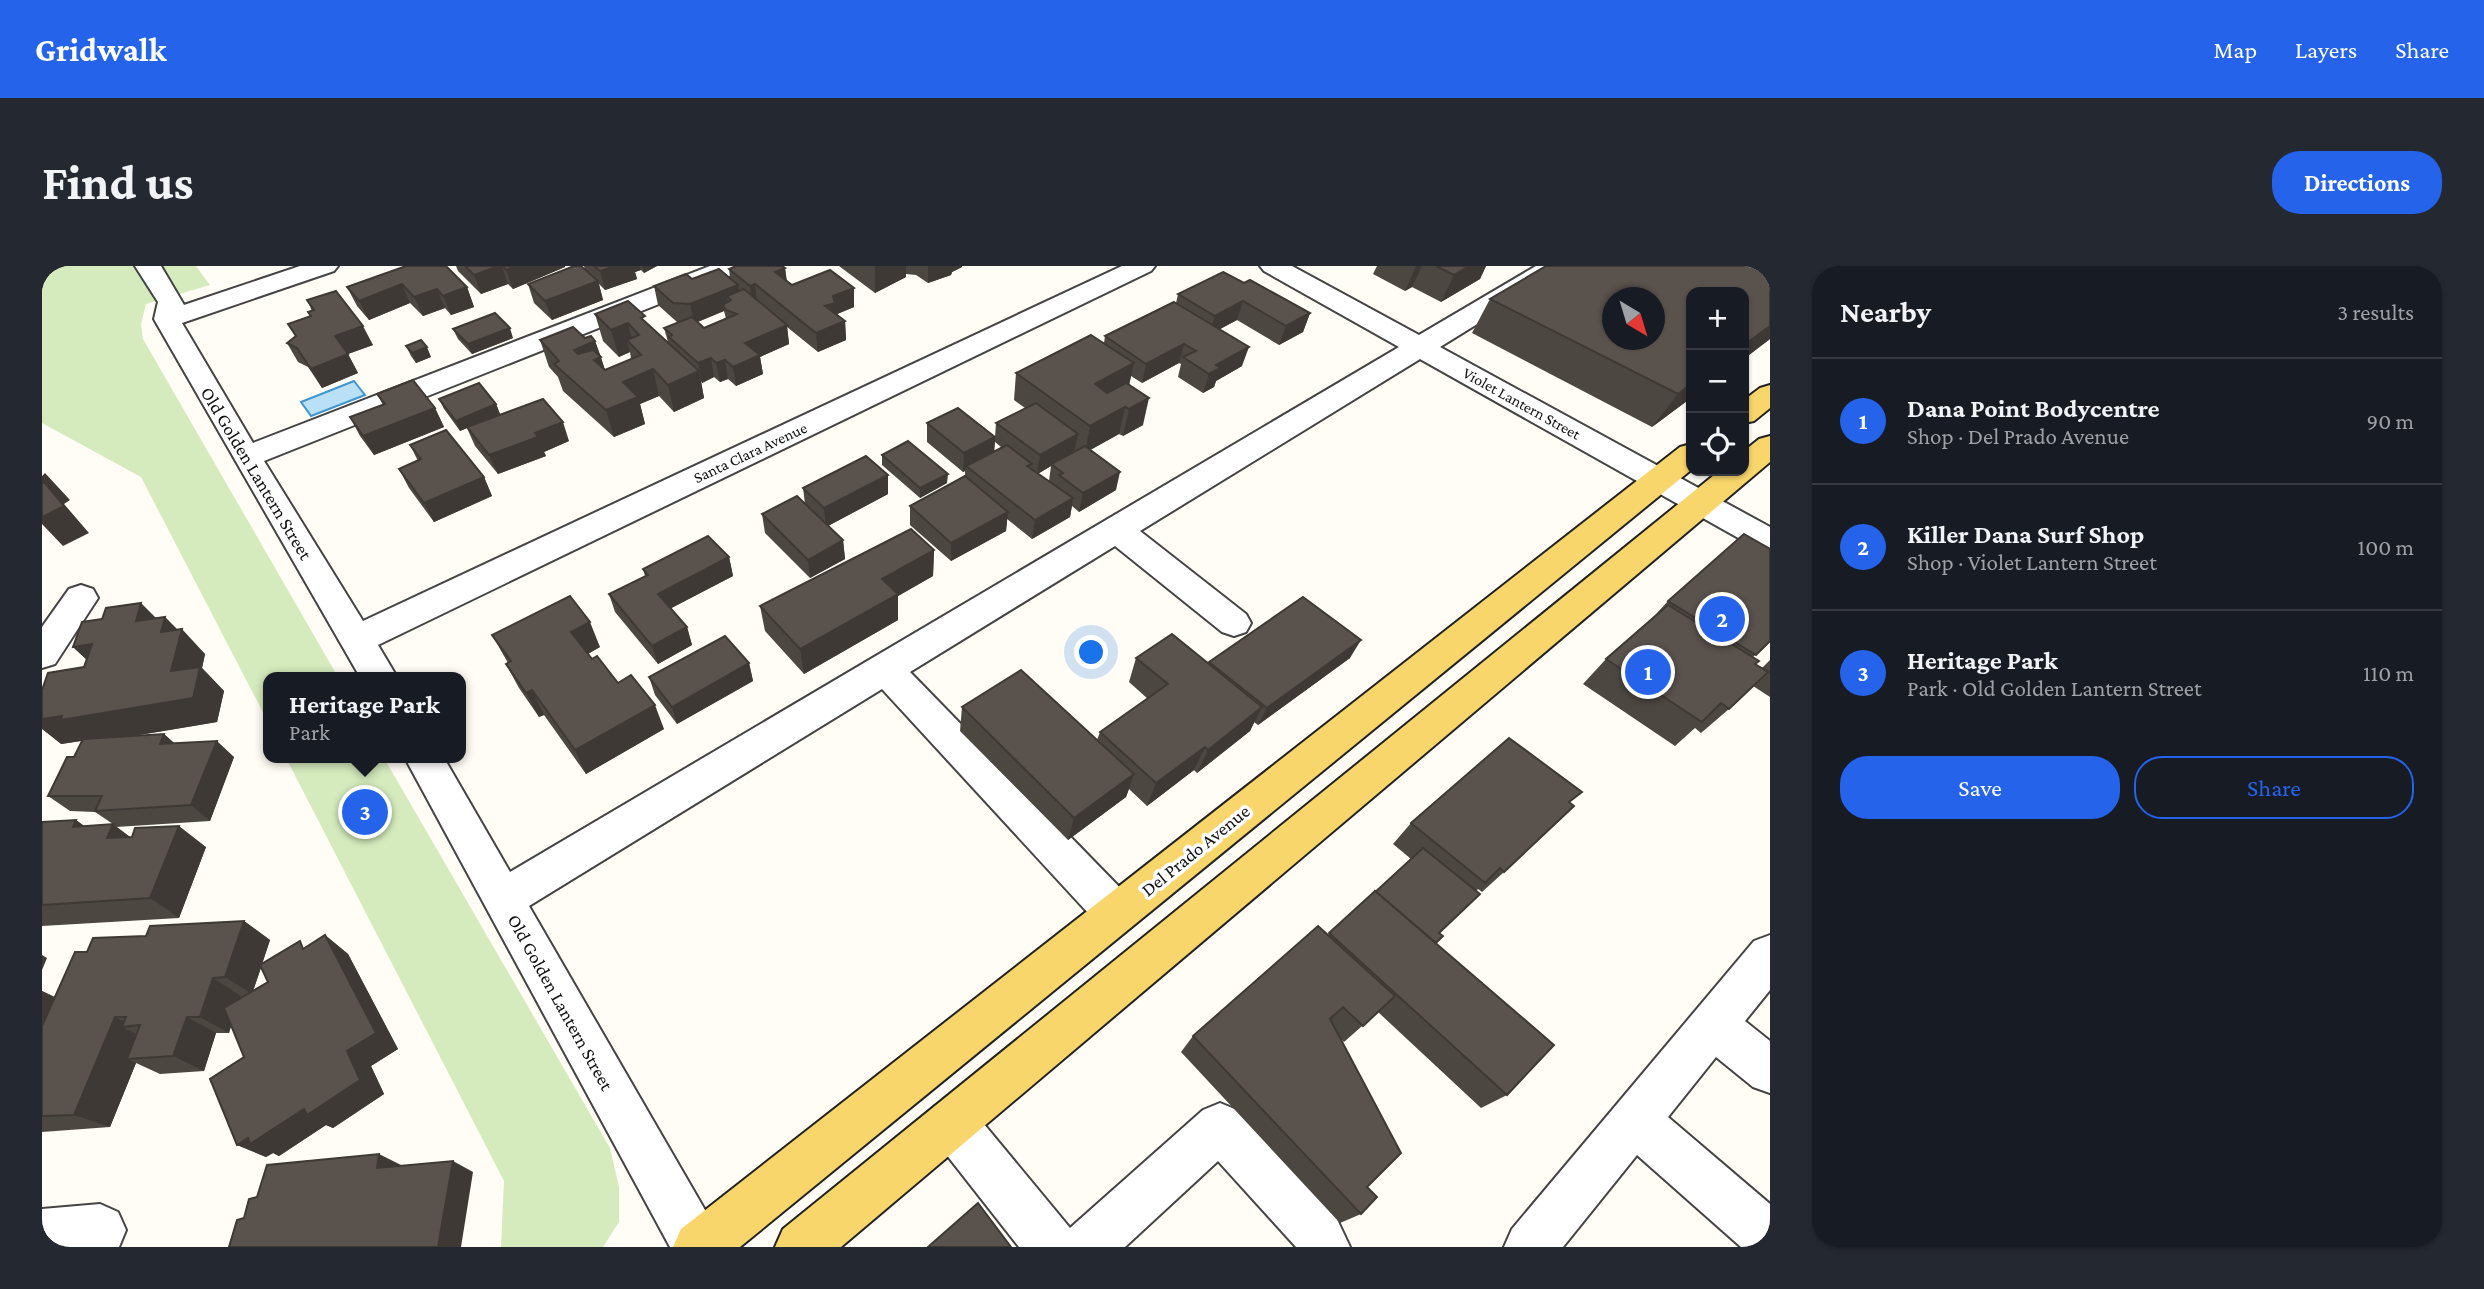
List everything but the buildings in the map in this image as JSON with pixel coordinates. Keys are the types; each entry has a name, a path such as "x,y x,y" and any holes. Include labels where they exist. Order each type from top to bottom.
{"main road":[{"path":"1745,413 1770,394"},
{"path":"1749,463 1770,446"},
{"name":"Del Prado Avenue","path":"698,1247 1686,458"},
{"path":"802,1247 1733,476"}],"street":[{"name":"Old Golden Lantern Street","path":"148,266 171,302 167,319 246,457 376,672"},
{"path":"167,319 324,266"},
{"path":"246,457 733,266"},
{"name":"Santa Clara Avenue","path":"358,639 1142,266"},
{"name":"Violet Lantern Street","path":"1273,266 1770,541"},
{"path":"503,899 1554,266"},
{"path":"1118,531 1234,623"},
{"path":"42,654 81,598"},
{"path":"886,670 982,775 1116,913"},
{"name":"Old Golden Lantern Street","path":"428,763 698,1247"},
{"path":"1530,1247 1770,956"},
{"path":"1713,1025 1770,1070"},
{"path":"1634,1120 1770,1238"},
{"path":"952,1123 1052,1247"},
{"path":"1087,1247 1220,1127 1316,1231 1324,1247"},
{"path":"42,1235 100,1230"}],"green space":[{"path":"42,266 196,266 210,285 146,304 141,324 143,339 335,672 263,672 263,712 141,477 42,423"},
{"path":"289,763 387,763 610,1148 619,1187 619,1222 603,1247 501,1247 504,1181"}],"water":[{"path":"354,381 365,395 311,416 301,402"}],"place":[{"name":"Killer Dana Surf Shop","path":"1722,619"},
{"name":"Dana Point Bodycentre","path":"1648,672"},
{"name":"Heritage Park","path":"365,812"}]}
